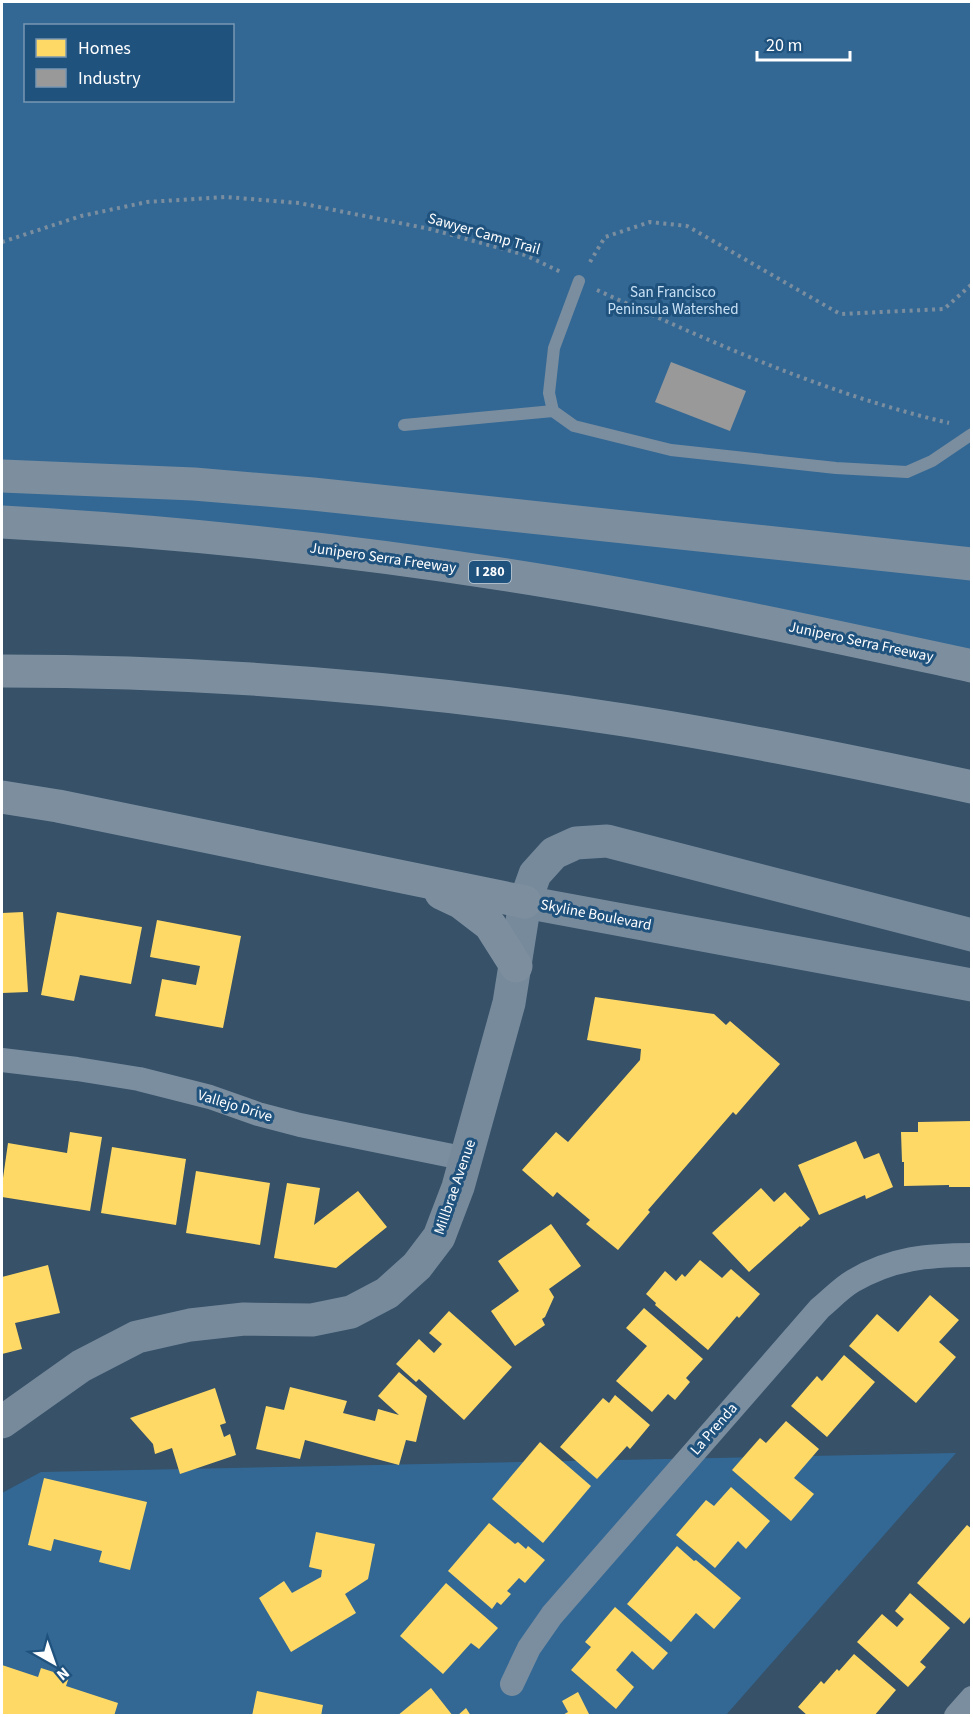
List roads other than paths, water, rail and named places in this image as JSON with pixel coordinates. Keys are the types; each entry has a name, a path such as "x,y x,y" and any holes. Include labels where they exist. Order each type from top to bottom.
{"highway":[{"path":"2,476 194,484 313,494 972,564"},
{"name":"Junipero Serra Freeway","path":"2,522 147,532 350,552 486,572 686,606 972,666"},
{"path":"2,671 215,677 352,687 477,700 690,731 972,787"},
{"path":"2,797 58,806 525,902"},
{"path":"401,875 460,902 490,925 516,966"}],"street":[{"name":"Skyline Boulevard","path":"972,935 607,841 576,843 554,853 535,874 525,902 972,986"},
{"name":"Millbrae Avenue","path":"2,1422 81,1366 137,1337 190,1324 233,1320 312,1320 351,1312 387,1293 417,1266 439,1237 458,1187 509,1003 525,902"},
{"name":"Vallejo Drive","path":"2,1060 139,1079 210,1097 258,1114 300,1125 466,1159"},
{"name":"La Prenda","path":"512,1684 529,1647 552,1615 820,1308 853,1281 891,1263 931,1255 972,1255"},
{"path":"956,1716 972,1698"}],"lane":[{"path":"553,411 549,393 554,348 579,281"},
{"path":"404,425 553,411 574,426 671,450 895,472 907,472 932,461 972,434"}],"park label":[{"name":"San Francisco Peninsula Watershed","path":"673,300"}]}
